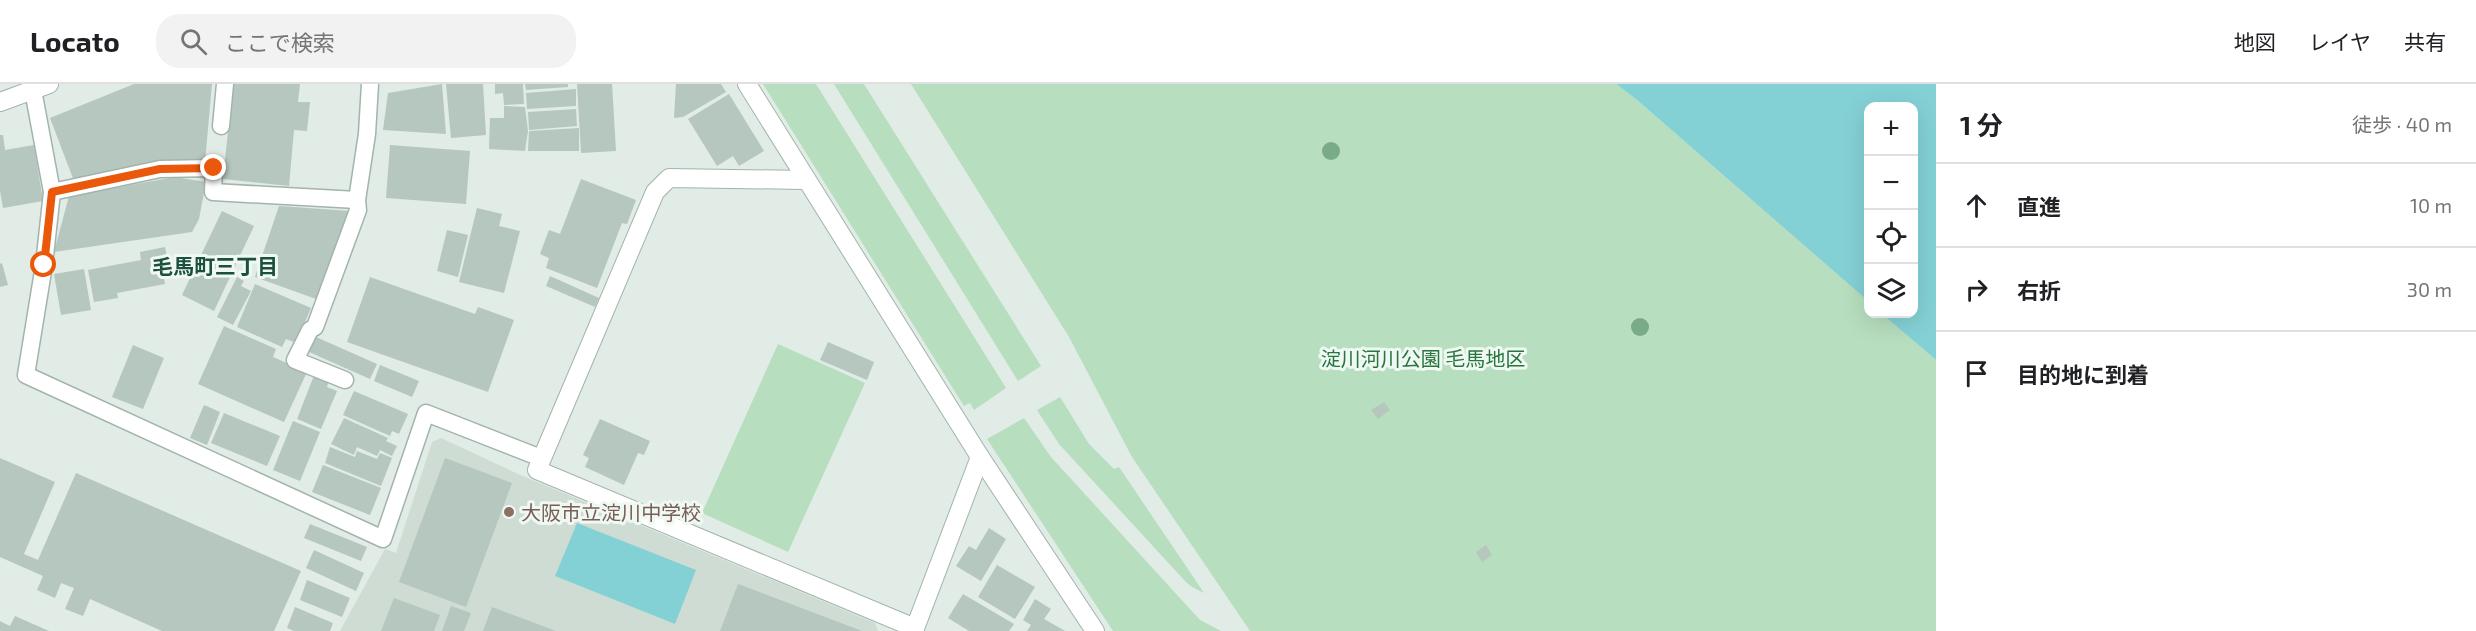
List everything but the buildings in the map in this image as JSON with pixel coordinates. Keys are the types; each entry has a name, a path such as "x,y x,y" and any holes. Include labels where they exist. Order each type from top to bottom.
{"street":[{"path":"747,84 980,458 1095,631"},
{"path":"0,102 41,87"},
{"path":"805,180 669,178 655,192 537,470 915,629 980,458"}],"lane":[{"path":"221,126 225,84"},
{"path":"345,380 295,360 310,330 315,327 358,210 357,200 367,134 370,84"},
{"path":"41,87 52,192 44,265 26,375 383,539 426,413 542,458"},
{"path":"52,192 160,169 214,168 213,192 357,200"}],"shaded area":[{"name":"大阪市立淀川中学校","path":"441,438 518,474 875,623 878,631 340,631 385,549 396,553 432,442"}],"green space":[{"path":"763,84 816,84 1006,388 974,410 970,403 964,406"},
{"path":"834,84 864,84 1041,366 1018,381"},
{"name":"淀川河川公園 毛馬地区","path":"911,84 1616,84 1864,298 1864,318 1887,318 1936,360 1936,631 1250,631 1132,457 1069,337"},
{"path":"778,344 865,383 788,552 702,513"},
{"path":"1060,397 1089,444 1114,469 1119,467 1204,593 1186,582 1059,444 1037,410"},
{"path":"1024,418 1051,457 1200,620 1221,631 1113,631 987,439"}],"water":[{"path":"1616,84 1936,84 1936,360 1887,318 1918,318 1918,102 1864,102 1864,298"},
{"path":"577,523 696,570 675,624 555,576"}],"place":[{"name":"大阪市立淀川中学校","path":"509,512"}],"district":[{"name":"毛馬町三丁目","path":"215,265"}],"route":[{"path":"44,265 52,192 160,169 214,168"}]}
